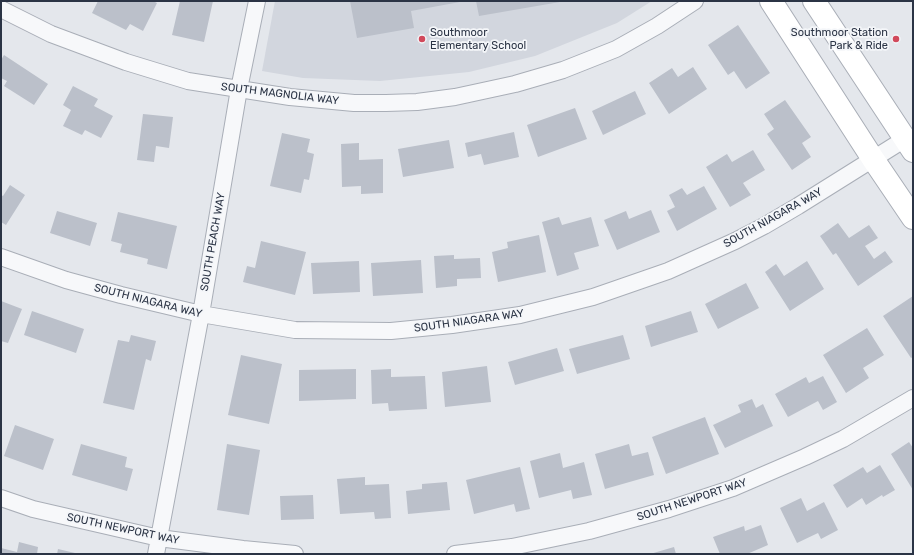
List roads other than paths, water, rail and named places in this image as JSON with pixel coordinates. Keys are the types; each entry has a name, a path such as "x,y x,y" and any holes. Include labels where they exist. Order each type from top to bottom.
{"main road":[{"path":"771,1 913,218"},
{"path":"814,1 909,145"}],"street":[{"name":"SOUTH PEACH WAY","path":"158,546 201,314 239,89 257,1"},
{"name":"SOUTH MAGNOLIA WAY","path":"1,9 51,34 126,62 188,81 290,97 354,103 417,102 462,96 515,84 582,63 616,49 637,38 695,1"},
{"name":"SOUTH NIAGARA WAY","path":"1,257 66,280 201,314 295,330 391,331 452,325 520,315 593,297 675,268 764,226 873,159 909,145"},
{"name":"SOUTH NEWPORT WAY","path":"455,554 512,547 589,531 669,509 733,488 843,439 913,398"},
{"name":"SOUTH NEWPORT WAY","path":"1,498 158,546 243,549 294,554"}],"place":[{"name":"Southmoor Elementary School","path":"422,39"},
{"name":"Southmoor Station Park & Ride","path":"896,39"}]}
